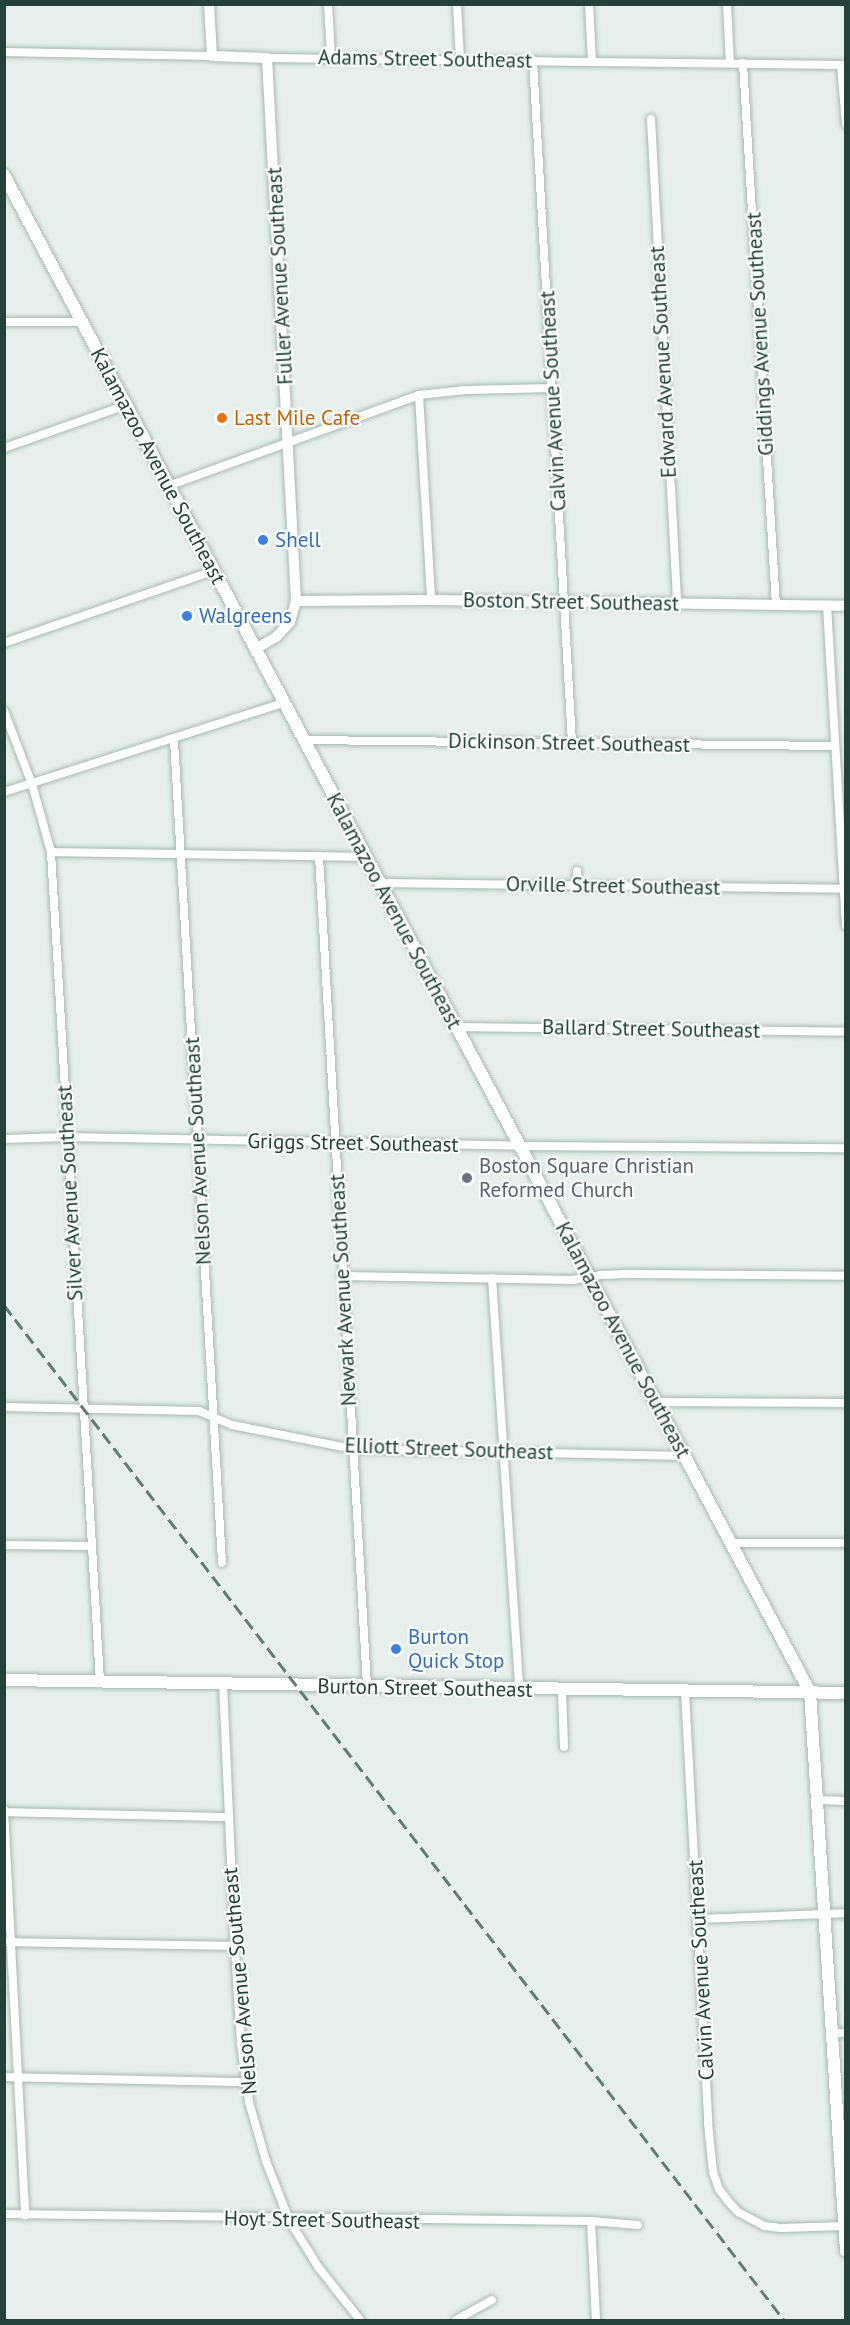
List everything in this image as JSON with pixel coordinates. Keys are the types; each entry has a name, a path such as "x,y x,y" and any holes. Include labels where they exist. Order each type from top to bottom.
{"main road":[{"name":"Kalamazoo Avenue Southeast","path":"6,180 84,322 213,571 810,1692 843,2170 846,2251"},
{"name":"Burton Street Southeast","path":"4,1680 846,1693"}],"street":[{"path":"209,4 212,56"},
{"path":"328,4 331,58"},
{"path":"458,4 460,60"},
{"path":"589,4 592,62"},
{"path":"727,4 730,63"},
{"name":"Adams Street Southeast","path":"4,52 267,58 843,65"},
{"name":"Fuller Avenue Southeast","path":"267,58 297,601"},
{"name":"Calvin Avenue Southeast","path":"533,60 572,742"},
{"name":"Giddings Avenue Southeast","path":"743,63 776,605"},
{"path":"843,65 846,124"},
{"name":"Edward Avenue Southeast","path":"651,119 677,604"},
{"path":"4,322 84,322"},
{"path":"168,486 419,395 466,390 551,388"},
{"path":"419,395 431,600"},
{"path":"4,448 126,405"},
{"path":"4,643 213,571"},
{"name":"Boston Street Southeast","path":"297,601 431,600 846,606"},
{"path":"255,649 276,637 290,622 297,601"},
{"path":"827,606 846,925"},
{"path":"4,792 174,740 283,703"},
{"name":"Silver Avenue Southeast","path":"4,711 32,784 51,852 82,1407 100,1681"},
{"name":"Nelson Avenue Southeast","path":"174,740 222,1563"},
{"name":"Dickinson Street Southeast","path":"304,740 835,746"},
{"path":"51,852 181,852 365,857"},
{"name":"Newark Avenue Southeast","path":"319,856 367,1687"},
{"path":"577,871 577,886"},
{"name":"Orville Street Southeast","path":"380,883 844,888"},
{"name":"Ballard Street Southeast","path":"456,1027 846,1032"},
{"name":"Griggs Street Southeast","path":"4,1139 67,1137 520,1146 846,1148"},
{"path":"342,1276 573,1280 634,1274 846,1276"},
{"path":"492,1278 519,1689"},
{"path":"655,1402 846,1402"},
{"name":"Elliott Street Southeast","path":"4,1407 183,1410 199,1412 213,1419 353,1449 683,1456"},
{"path":"731,1543 846,1543"},
{"path":"4,1545 91,1546"},
{"name":"Nelson Avenue Southeast","path":"223,1684 234,1946 245,2082 258,2138 289,2220 319,2268 360,2320"},
{"path":"562,1690 564,1748"},
{"name":"Calvin Avenue Southeast","path":"685,1692 713,2172 718,2189 738,2212 764,2226 781,2228 844,2226"},
{"path":"818,1800 846,1801"},
{"path":"25,2215 8,1942 5,1811 228,1817"},
{"path":"698,1919 846,1912"},
{"path":"8,1942 234,1946"},
{"path":"832,2033 846,2033"},
{"path":"4,2077 245,2082"},
{"name":"Hoyt Street Southeast","path":"4,2214 289,2220 591,2221 639,2225"},
{"path":"591,2221 596,2320"},
{"path":"456,2320 492,2300"}],"railway":[{"path":"4,1305 784,2320"}],"place":[{"name":"Last Mile Cafe","path":"222,418"},
{"name":"Shell","path":"263,540"},
{"name":"Walgreens","path":"187,616"},
{"name":"Boston Square Christian Reformed Church","path":"467,1178"},
{"name":"Burton Quick Stop","path":"396,1649"}]}
